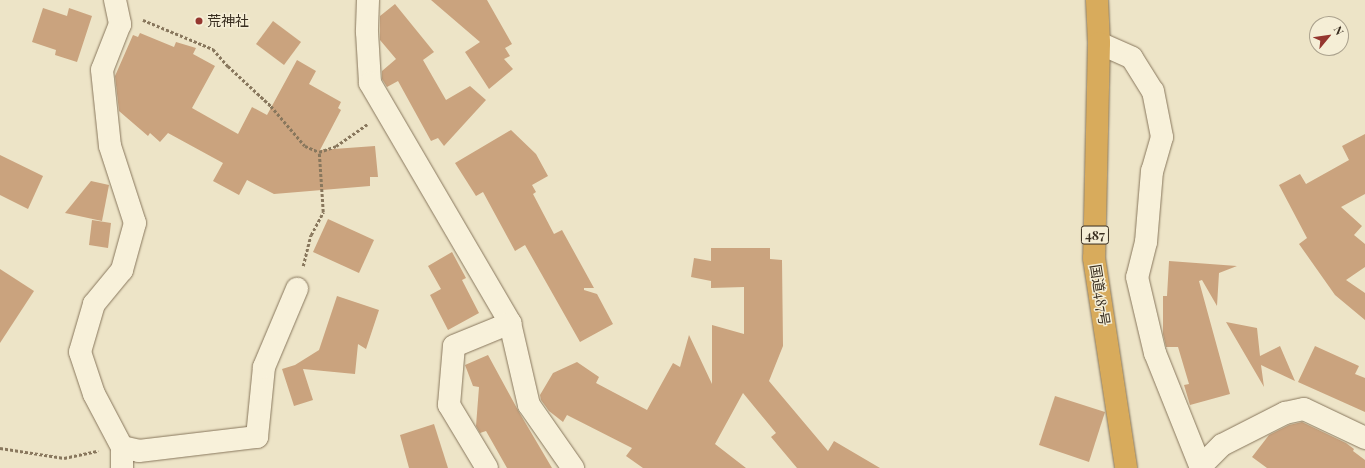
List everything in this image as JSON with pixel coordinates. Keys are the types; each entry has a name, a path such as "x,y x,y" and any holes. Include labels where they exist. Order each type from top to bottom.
{"highway":[{"name":"国道487号","path":"1097,0 1098,43 1094,258 1126,468"}],"street":[{"path":"368,0 367,32 370,83 510,323 529,405 573,468"},
{"path":"116,5 120,24 102,70 110,146 135,223 122,270 94,304 80,352 94,394 122,458 139,450 257,437 264,367 297,289"},
{"path":"1098,43 1132,58 1153,91 1162,137 1152,171 1146,242 1137,277 1155,353 1200,468 1222,445 1285,414 1304,409 1365,438"},
{"path":"487,468 449,405 454,346 510,323"}],"path":[{"path":"116,5 213,49 228,66 271,106 305,146 319,152 336,146 363,126 388,114"},
{"path":"297,289 311,235 323,212 319,152"},
{"path":"0,448 64,458 122,458"}],"building":[{"path":"431,0 487,0 512,44 505,48 510,56 504,59 513,69 489,89 465,52 480,42"},
{"path":"395,4 434,52 423,60 446,100 470,86 486,100 444,146 438,138 431,141 398,81 387,87 382,79 382,71 396,59 380,40 380,16"},
{"path":"43,8 67,16 69,8 92,16 77,62 55,55 56,50 32,42"},
{"path":"273,21 301,42 284,65 256,44"},
{"path":"140,33 174,47 176,42 196,48 193,54 215,66 192,108 238,134 252,107 267,115 297,60 316,71 309,84 341,102 338,108 341,110 320,150 375,146 378,177 370,177 370,186 274,194 247,180 239,195 213,181 223,163 168,133 160,142 150,133 148,136 119,111 115,76 133,35 138,37"},
{"path":"511,130 536,154 548,176 532,185 536,192 533,194 554,234 562,230 594,288 584,288 584,290 597,294 613,324 580,342 525,245 515,251 483,192 476,196 455,163"},
{"path":"1365,134 1365,194 1341,207 1362,226 1354,235 1365,244 1365,267 1346,280 1365,293 1365,320 1335,295 1299,244 1307,238 1279,185 1300,174 1306,184 1349,160 1342,146"},
{"path":"0,155 43,176 28,209 0,195"},
{"path":"91,181 109,185 102,221 65,213"},
{"path":"328,219 374,240 359,273 313,252"},
{"path":"92,220 111,223 108,248 89,245"},
{"path":"711,248 770,248 770,259 782,260 783,346 769,381 828,451 834,441 880,468 797,468 771,437 776,433 743,393 715,444 746,468 643,468 626,456 632,448 567,415 563,422 549,411 541,400 540,395 553,373 577,362 599,377 596,383 647,410 673,363 680,367 689,335 712,384 712,325 744,334 744,287 711,288 711,281 691,277 694,258 711,261"},
{"path":"452,252 466,278 462,280 479,313 448,330 430,295 441,289 428,266"},
{"path":"1169,261 1237,266 1219,273 1217,306 1202,280 1199,281 1230,394 1190,405 1184,385 1189,384 1178,347 1166,347 1163,334 1163,296 1167,296"},
{"path":"0,269 34,291 0,343"},
{"path":"337,296 379,310 366,349 358,344 355,374 303,369 313,400 294,406 282,369 295,365 319,350"},
{"path":"1226,322 1257,328 1260,356 1280,346 1295,381 1261,365 1264,387"},
{"path":"1315,346 1359,366 1355,374 1365,378 1365,412 1298,382"},
{"path":"488,355 552,468 507,468 486,431 480,433 476,426 479,387 473,386 465,365"},
{"path":"1055,396 1105,412 1089,462 1039,445"},
{"path":"1302,422 1346,443 1354,449 1353,451 1365,460 1365,468 1267,468 1252,457 1269,435 1289,425"},
{"path":"434,424 448,468 409,468 400,435"}],"place":[{"name":"荒神社","path":"199,21"}]}
